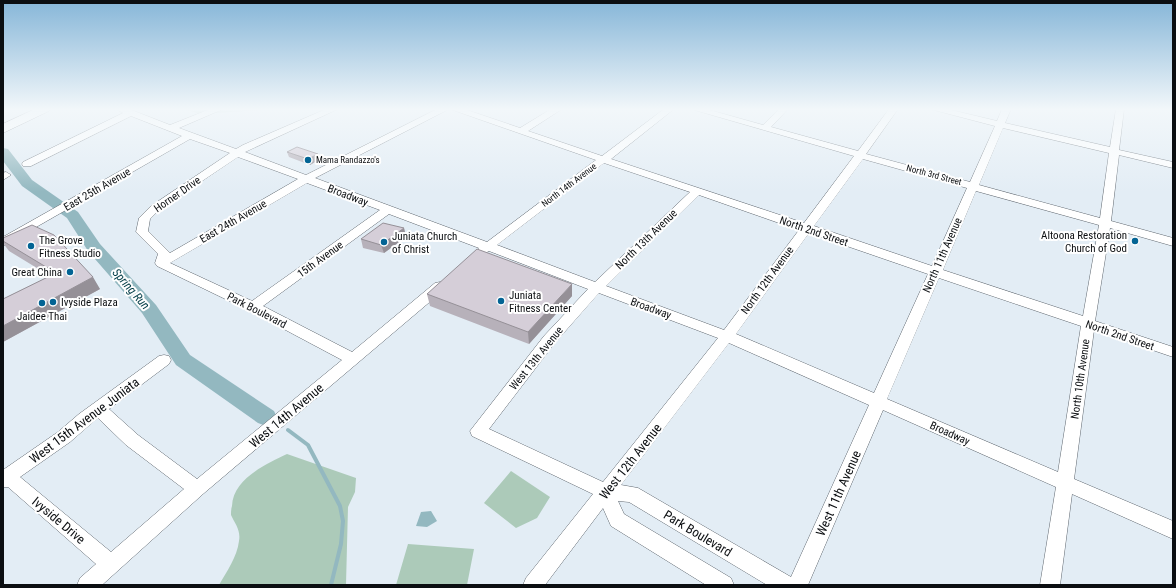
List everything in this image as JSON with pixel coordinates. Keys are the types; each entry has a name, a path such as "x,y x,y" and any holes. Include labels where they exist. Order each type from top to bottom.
{"street":[{"path":"27,164 83,136"},
{"name":"East 25th Avenue","path":"3,242 187,136"},
{"name":"Broadway","path":"194,136 726,336 1173,530"},
{"path":"237,153 246,147 270,136"},
{"name":"East 24th Avenue","path":"160,263 306,179 391,136"},
{"name":"North 2nd Street","path":"533,136 1173,352"},
{"name":"North 14th Avenue","path":"487,246 633,136"},
{"name":"North 3rd Street","path":"795,136 1173,242"},
{"name":"North 12th Avenue","path":"726,336 874,136"},
{"name":"North 11th Avenue","path":"878,401 995,136"},
{"path":"1053,136 1173,165"},
{"name":"North 10th Avenue","path":"1050,585 1088,324 1105,223 1116,136"},
{"name":"Horner Drive","path":"160,263 164,253 142,232 145,218 155,208 237,153"},
{"name":"North 13th Avenue","path":"596,288 696,192"},
{"name":"15th Avenue","path":"253,308 387,210"},
{"path":"469,262 487,246"},
{"name":"Park Boulevard","path":"160,263 353,359"},
{"name":"West 14th Avenue","path":"87,585 197,489 451,277"},
{"name":"West 13th Avenue","path":"478,431 549,340 596,288"},
{"name":"West 12th Avenue","path":"533,585 726,336"},
{"name":"West 15th Avenue Juniata","path":"4,478 64,437 164,360"},
{"name":"West 11th Avenue","path":"798,585 878,401"},
{"path":"99,409 132,440 197,489"},
{"name":"Park Boulevard","path":"478,431 606,492 632,494 786,585"},
{"name":"Ivyside Drive","path":"4,478 14,482 111,564"},
{"path":"606,492 617,520 724,585"}],"green space":[{"path":"287,454 356,478 355,492 348,507 346,585 219,585 231,564 238,547 239,534 231,515 231,508 238,488 244,480 252,474"},
{"path":"511,471 550,497 537,518 516,528 484,503"},
{"path":"408,544 474,549 467,585 396,585"}],"water":[{"path":"431,511 437,521 427,527 416,526 421,512"}],"building":[{"path":"297,147 318,154 308,159 287,152"},
{"path":"383,223 404,228 381,245 361,239"},
{"path":"32,225 54,235 93,277 3,326 3,299 56,273 3,241 3,238"},
{"name":"Juniata Fitness Center","path":"477,249 572,284 528,332 427,294"}],"waterway":[{"name":"Spring Run","path":"3,152 27,183 73,215 94,247 149,309 183,360 266,417"},
{"name":"Spring Run","path":"288,430 308,445 340,506 343,521 341,544 331,585"}],"place":[{"name":"Mama Randazzo's","path":"308,160"},
{"name":"Altoona Restoration Church of God","path":"1135,241"},
{"name":"Juniata Church of Christ","path":"384,242"},
{"name":"The Grove Fitness Studio","path":"31,246"},
{"name":"Great China","path":"70,272"},
{"name":"Juniata Fitness Center","path":"501,301"},
{"name":"Ivyside Plaza","path":"53,302"},
{"name":"Jaidee Thai","path":"42,303"}]}
